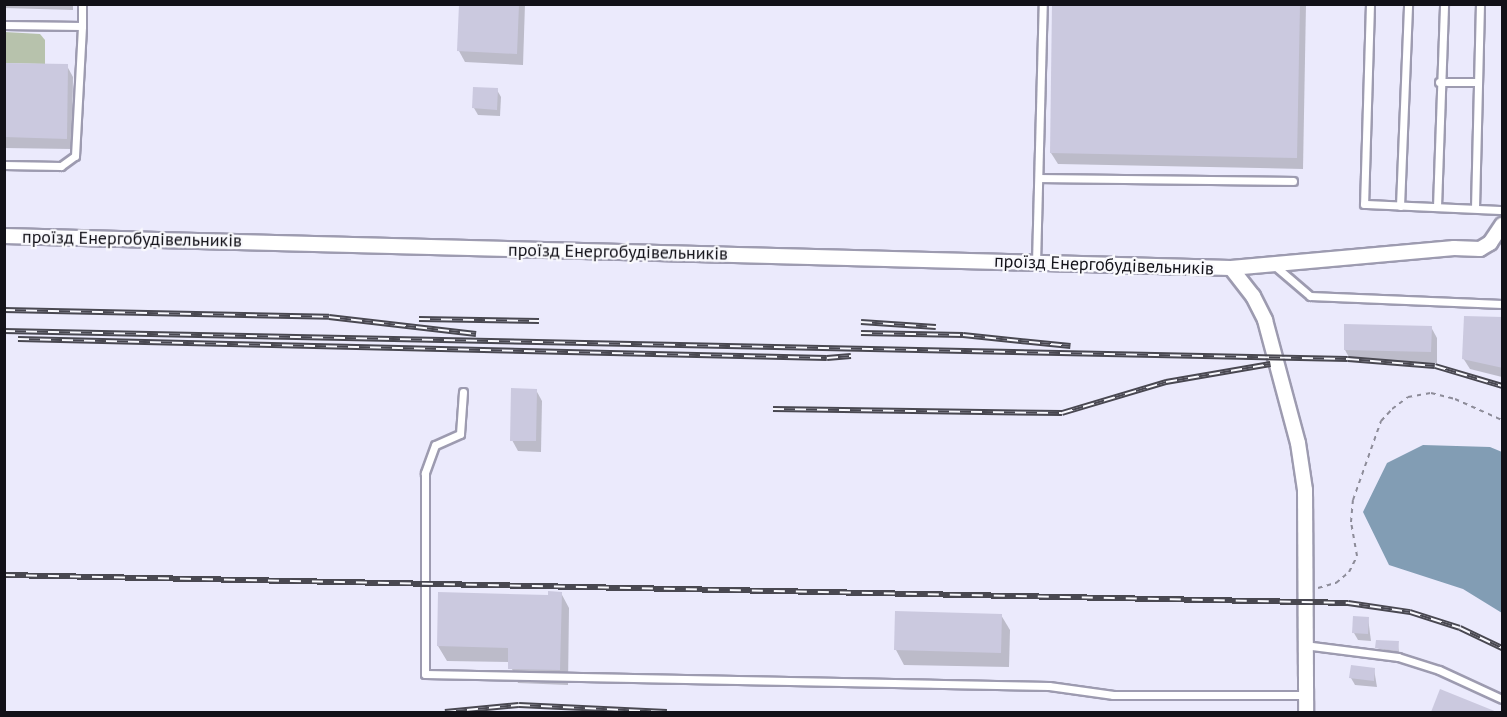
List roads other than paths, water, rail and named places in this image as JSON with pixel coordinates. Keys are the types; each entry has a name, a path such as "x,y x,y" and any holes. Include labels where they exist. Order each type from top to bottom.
{"street":[{"name":"проїзд Енергобудівельників","path":"4,236 1231,268 1275,266 1454,248 1480,249 1490,243 1503,225"},
{"name":"проїзд Енергобудівельників","path":"1231,268 1253,296 1265,320 1298,442 1305,490 1306,712"}],"lane":[{"path":"4,165 61,166 75,156 82,4"},
{"path":"1036,263 1041,178 1043,4"},
{"path":"1370,4 1364,204 1503,210"},
{"path":"1400,206 1408,4"},
{"path":"1437,207 1443,4"},
{"path":"1475,208 1476,82 1480,4"},
{"path":"4,25 82,26"},
{"path":"1439,82 1476,82"},
{"path":"1041,178 1293,182"},
{"path":"1275,266 1310,296 1503,304"},
{"path":"463,392 460,434 435,445 425,473 425,674 1049,686 1113,695 1305,695"},
{"path":"1304,645 1398,657 1438,670 1503,699"}],"water":[{"path":"1423,445 1490,447 1502,452 1502,613 1463,589 1389,565 1363,512 1387,463"}],"railway":[{"path":"4,310 329,317 476,334"},
{"path":"419,319 539,321"},
{"path":"861,322 936,327"},
{"path":"4,331 1348,359 1435,366 1502,386"},
{"path":"861,333 963,335 1070,346"},
{"path":"18,339 827,358 851,356"},
{"path":"773,409 1062,413 1166,382 1270,364"},
{"path":"4,575 1348,603 1410,612 1460,628 1502,648"},
{"path":"445,712 519,705 667,712"}]}
